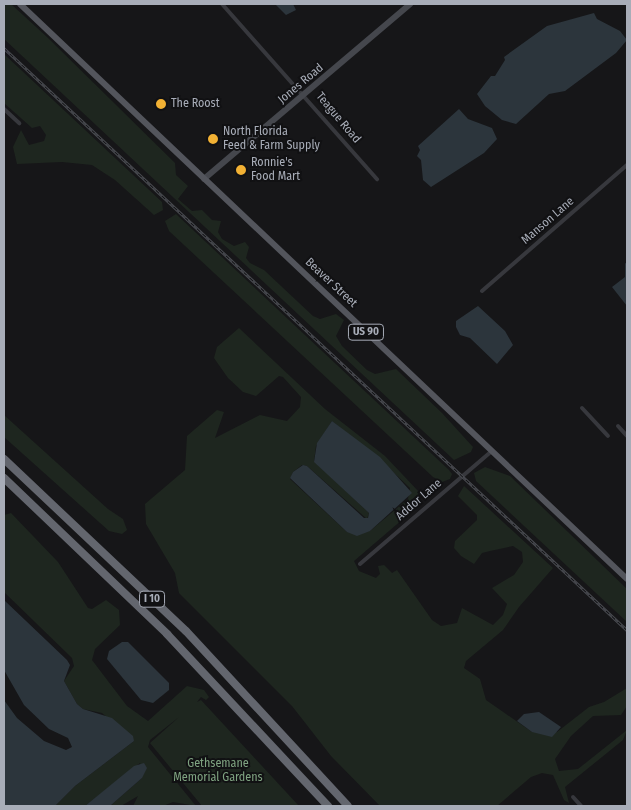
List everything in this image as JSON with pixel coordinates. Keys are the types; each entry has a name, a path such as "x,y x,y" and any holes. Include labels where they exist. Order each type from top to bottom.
{"highway":[{"name":"I 10","path":"4,459 186,631 348,806"},
{"name":"I 10","path":"4,478 167,634 328,806"}],"main road":[{"name":"Beaver Street","path":"20,4 627,579"}],"street":[{"name":"Teague Road","path":"222,4 304,94 377,179"},
{"name":"Jones Road","path":"204,179 410,4"},
{"path":"4,109 19,123"},
{"name":"Manson Lane","path":"482,291 627,166"},
{"path":"582,408 608,436"},
{"path":"618,426 627,436"},
{"name":"Addor Lane","path":"360,564 492,451"},
{"path":"573,797 581,806"}],"green space":[{"path":"4,4 11,4 47,37 175,163 176,175 188,186 178,199 192,211 202,210 212,220 221,221 218,232 222,239 234,246 245,242 249,247 246,258 250,263 264,270 313,316 320,319 336,314 344,320 336,336 342,346 367,370 375,374 396,369 442,413 473,447 471,452 454,460 4,39"},
{"path":"4,54 162,202 163,210 154,215 115,180 92,165 62,162 17,164 13,147 21,130 29,145 44,141 46,135 40,126 32,128 4,103"},
{"path":"176,214 449,470 452,474 450,479 442,482 433,477 169,231 165,221"},
{"path":"239,328 325,409 385,456 420,493 410,513 354,561 359,571 376,578 380,574 378,566 384,565 392,573 397,570 432,620 441,626 457,623 462,608 493,625 503,615 507,604 492,588 514,575 523,562 522,552 513,546 482,553 474,564 461,556 454,548 455,541 477,520 477,515 458,496 464,486 553,568 519,607 503,630 466,661 464,668 480,679 486,700 532,732 557,732 589,707 604,702 627,688 627,706 621,715 593,716 571,736 555,759 559,771 578,769 627,730 623,740 565,787 569,803 564,800 553,775 542,773 531,777 497,806 380,806 331,756 292,706 179,593 175,573 146,524 145,504 185,470 187,436 217,410 224,412 215,438 260,415 287,421 300,407 301,397 283,377 279,376 256,396 243,392 228,378 214,358 217,347","holes":["332,421 377,457 410,488 408,499 370,531 347,532 290,479 293,472 302,465 307,466 367,519 369,513 314,461 316,446"]},
{"path":"4,415 108,509 123,519 127,530 122,534 109,531 4,437"},
{"path":"485,467 510,476 627,589 627,622 476,481 474,473"},
{"name":"Gethsemane Memorial Gardens","path":"11,513 58,562 88,608 92,609 106,600 119,610 120,625 95,649 92,660 127,706 148,721 187,686 204,690 209,697 206,700 201,697 197,702 201,700 299,806 202,806 150,743 179,717 150,740 148,747 196,806 173,802 163,806 133,806 138,796 121,806 110,806 142,778 140,763 85,806 55,806 75,786 134,741 102,713 83,709 77,704 64,681 74,666 72,658 4,592 4,515"}],"shaded area":[{"path":"275,4 293,4 296,10 286,15"},
{"path":"594,13 597,19 620,31 627,40 616,53 565,91 549,94 516,124 502,120 485,106 477,94 491,76 495,76 505,60 504,57 547,26"},
{"path":"459,109 468,119 492,128 497,139 484,153 431,187 423,180 421,160 417,156 420,150 418,146"},
{"path":"625,263 627,264 627,306 612,287 625,277"},
{"path":"478,306 505,331 513,345 497,364 470,338 460,335 456,327 456,321"},
{"path":"332,421 380,457 412,493 370,531 357,536 347,532 290,478 293,472 303,465 307,466 364,518 368,518 369,513 314,462 317,443"},
{"path":"4,600 67,660 70,665 64,681 77,704 83,709 112,718 133,736 134,741 75,786 55,806 4,806 4,700 17,718 44,741 66,750 72,747 68,738 49,729 24,705 4,670"},
{"path":"122,642 128,642 169,683 169,690 153,703 141,700 107,659 109,651"},
{"path":"539,712 561,727 552,737 532,732 517,721 524,714"},
{"path":"144,763 147,768 142,778 110,806 85,806 134,766"}],"railway":[{"path":"4,48 627,630"}],"place":[{"name":"The Roost","path":"161,104"},
{"name":"North Florida Feed & Farm Supply","path":"213,139"},
{"name":"Ronnie's Food Mart","path":"241,170"}]}
